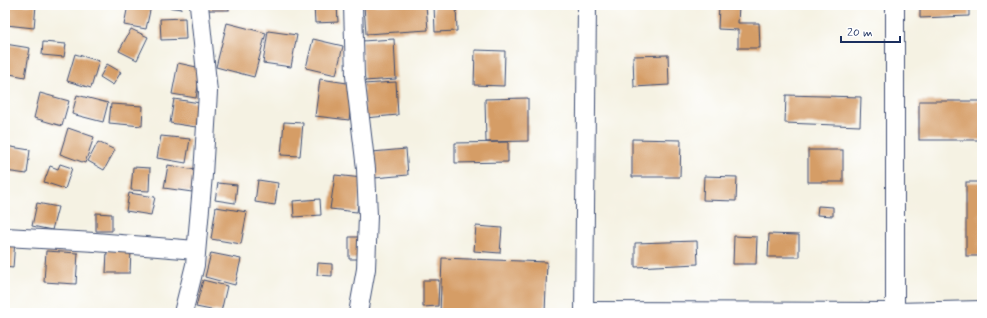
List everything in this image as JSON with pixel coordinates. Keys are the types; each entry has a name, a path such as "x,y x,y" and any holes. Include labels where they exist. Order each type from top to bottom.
{"street":[{"path":"183,313 195,265 203,175 208,92 199,5"},
{"path":"354,5 355,76 366,169 368,216 366,268 358,313"},
{"path":"587,5 584,312 895,313 982,310"},
{"path":"895,5 895,313"},
{"path":"5,237 196,250"}],"building":[{"path":"8,5 36,5 34,28 6,25"},
{"path":"128,5 151,6 146,29 124,25"},
{"path":"181,5 181,9 160,6"},
{"path":"206,5 229,5 229,10 206,10"},
{"path":"314,5 337,5 338,22 315,23"},
{"path":"364,5 426,5 428,30 366,34"},
{"path":"434,5 456,5 457,31 435,32"},
{"path":"719,5 739,5 738,23 759,23 760,48 738,48 738,30 718,29"},
{"path":"920,5 969,5 969,16 920,18"},
{"path":"185,18 186,39 161,40 160,19"},
{"path":"227,23 266,33 254,77 216,67"},
{"path":"131,29 148,37 137,60 119,51"},
{"path":"268,31 297,35 291,67 263,63"},
{"path":"313,39 343,46 336,75 306,68"},
{"path":"394,39 396,79 364,81 362,41"},
{"path":"43,42 66,44 64,57 42,55"},
{"path":"5,44 30,48 25,77 5,73"},
{"path":"475,50 505,51 504,86 474,85"},
{"path":"75,54 99,61 91,88 67,81"},
{"path":"668,55 669,85 634,87 633,56"},
{"path":"178,63 201,68 196,98 172,94"},
{"path":"107,64 121,72 113,85 100,77"},
{"path":"320,79 354,84 349,120 315,116"},
{"path":"396,82 398,115 365,118 363,84"},
{"path":"40,93 69,101 62,126 34,118"},
{"path":"77,95 108,103 103,122 72,114"},
{"path":"786,95 861,97 860,126 785,123"},
{"path":"528,98 528,141 486,142 485,99"},
{"path":"174,99 200,103 196,127 170,123"},
{"path":"919,101 982,101 982,140 919,140"},
{"path":"111,104 143,106 142,126 109,123"},
{"path":"284,122 303,123 300,156 281,155"},
{"path":"68,128 94,137 85,163 60,154"},
{"path":"161,136 190,139 186,163 157,158"},
{"path":"632,139 681,140 680,177 632,177"},
{"path":"98,142 115,150 104,170 88,161"},
{"path":"508,142 508,162 455,163 455,143"},
{"path":"5,146 30,150 27,174 5,171"},
{"path":"406,149 408,175 374,178 372,152"},
{"path":"808,150 843,150 843,182 808,182"},
{"path":"60,164 72,168 65,189 44,182 50,166 58,169"},
{"path":"168,165 195,170 192,192 164,188"},
{"path":"133,167 150,168 149,191 131,190"},
{"path":"335,175 362,178 357,212 330,209"},
{"path":"704,176 737,177 736,201 703,200"},
{"path":"258,180 278,183 275,205 255,202"},
{"path":"966,182 982,182 982,256 966,256"},
{"path":"218,183 237,185 235,203 215,200"},
{"path":"129,193 155,197 151,215 126,211"},
{"path":"320,199 321,215 294,217 293,201"},
{"path":"37,203 58,207 52,230 32,226"},
{"path":"818,206 833,207 833,216 817,215"},
{"path":"216,207 247,212 241,244 211,239"},
{"path":"96,213 112,214 112,231 96,231"},
{"path":"476,226 502,228 500,253 474,251"},
{"path":"769,234 799,235 799,257 768,257"},
{"path":"734,236 757,237 756,264 733,264"},
{"path":"349,237 361,237 362,259 349,259"},
{"path":"5,239 15,240 13,268 5,267"},
{"path":"697,241 698,264 635,267 635,243"},
{"path":"107,250 131,250 130,273 106,273"},
{"path":"46,251 78,253 76,284 44,282"},
{"path":"211,253 241,259 235,285 205,277"},
{"path":"442,258 547,262 545,313 440,313"},
{"path":"318,263 332,264 332,276 317,275"},
{"path":"203,280 227,286 221,312 196,307"},
{"path":"423,280 439,280 438,306 423,307"}]}
